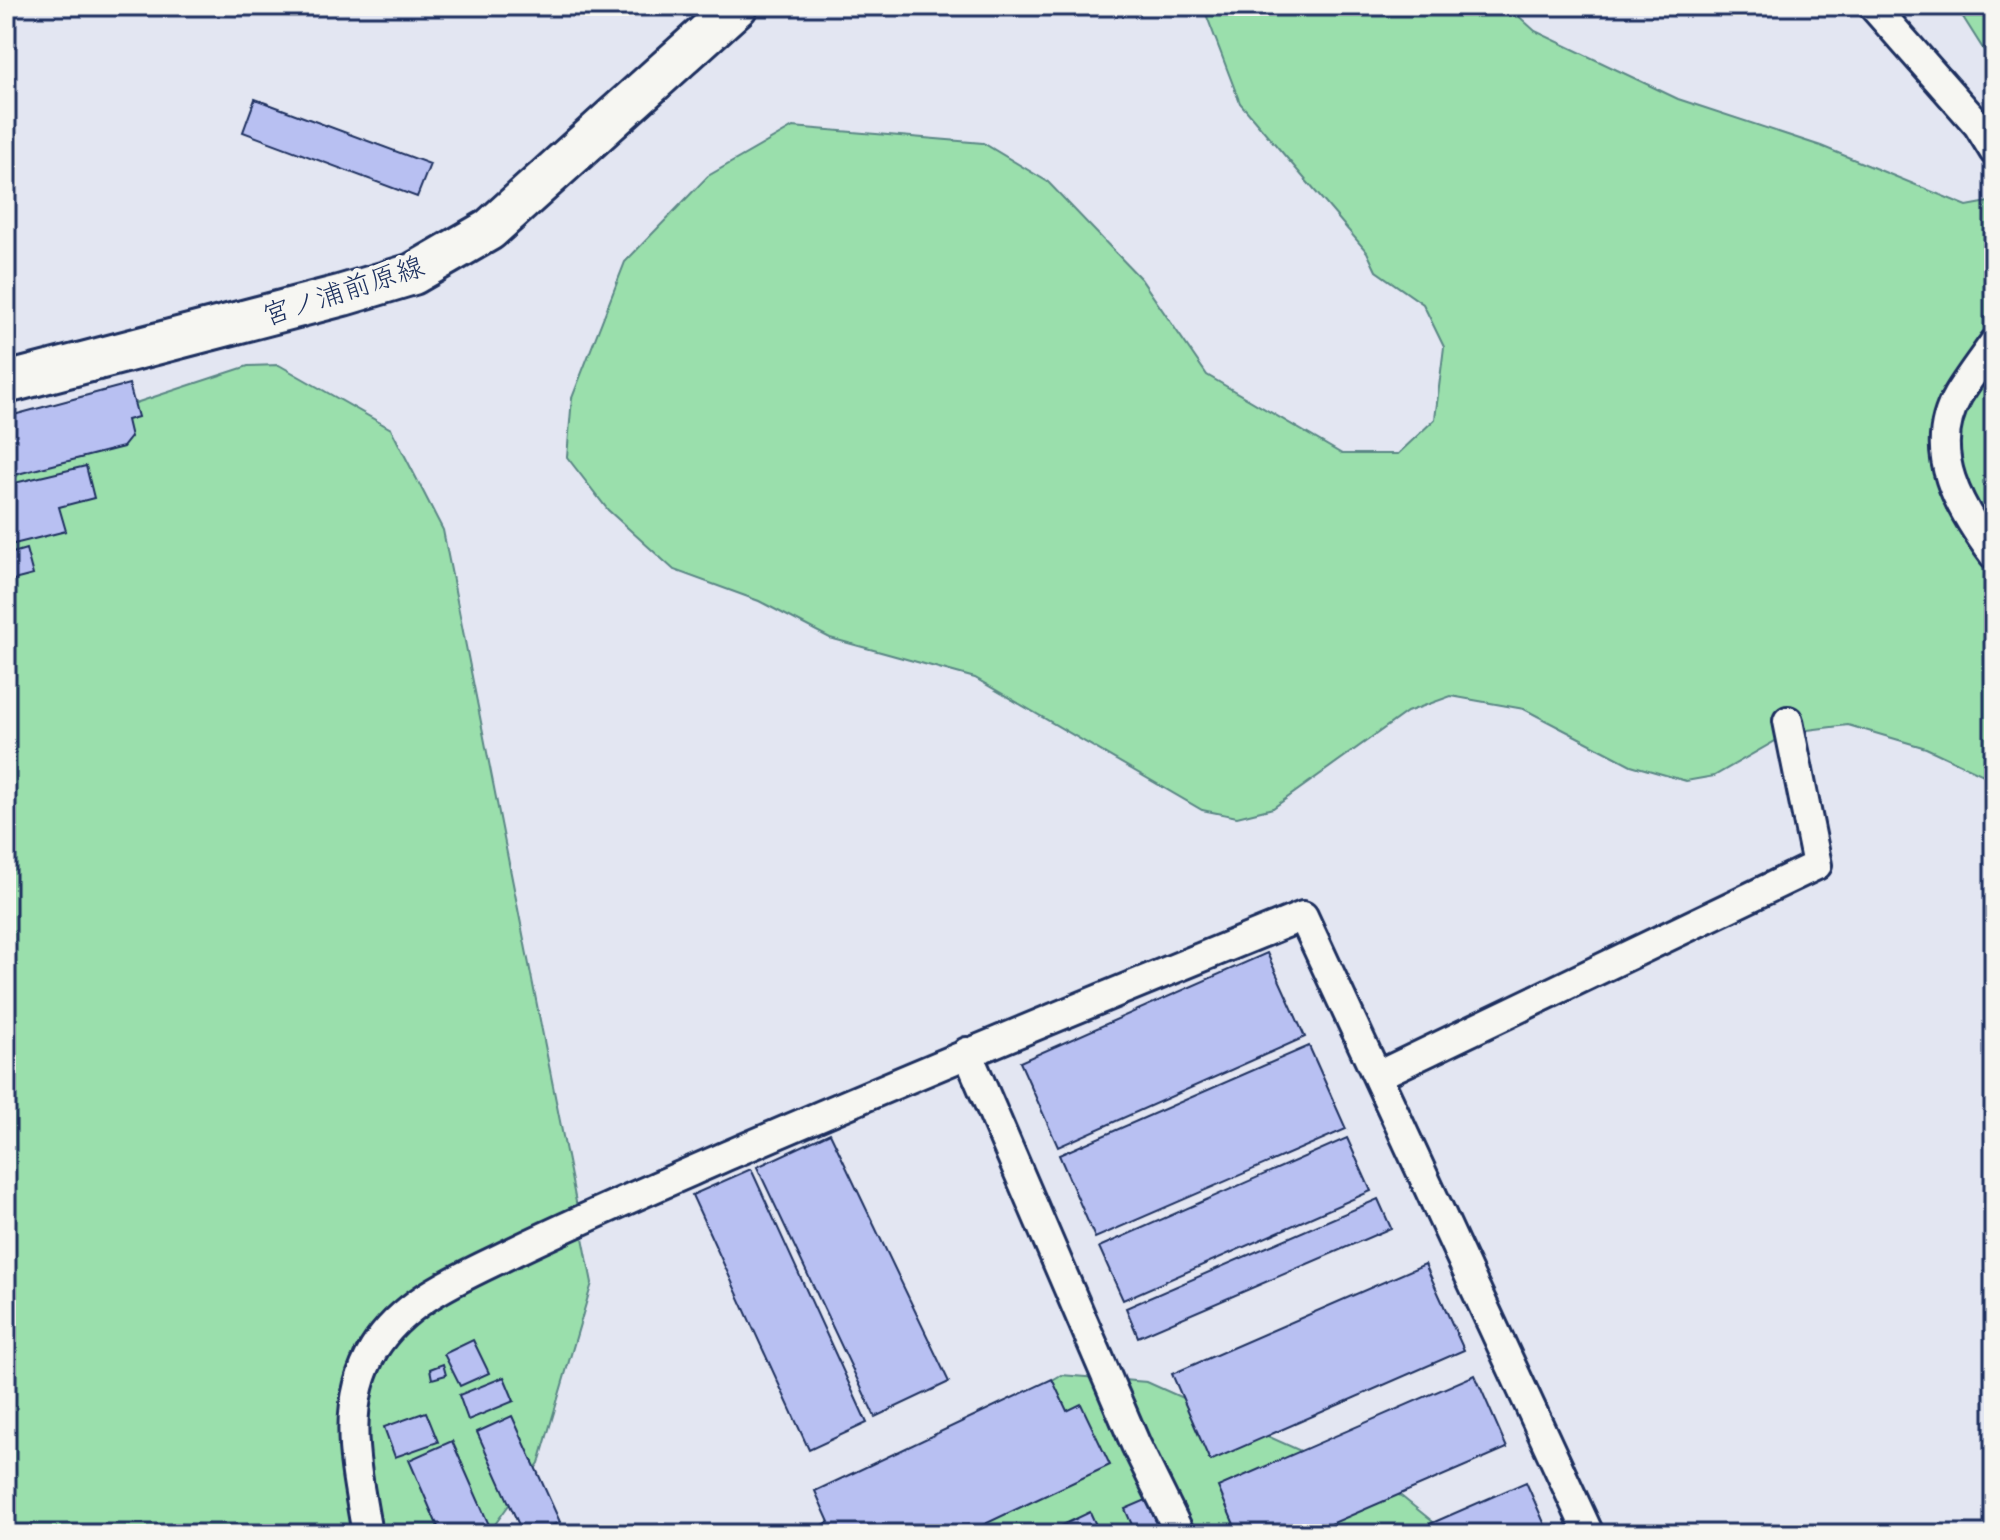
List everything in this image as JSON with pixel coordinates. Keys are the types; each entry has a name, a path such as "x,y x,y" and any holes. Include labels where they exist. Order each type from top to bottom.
{"main road":[{"name":"宮ノ浦前原線","path":"6,383 413,274 489,230 737,6"}],"street":[{"path":"1873,6 1978,125 1994,151"},
{"path":"1994,343 1957,397 1946,429 1945,461 1953,492 1970,523 1994,555"},
{"path":"1377,1076 1817,865 1788,721"},
{"path":"367,1534 352,1438 356,1392 374,1349 400,1317 437,1290 577,1221 967,1052 1303,916 1589,1534"},
{"path":"967,1052 1136,1445 1180,1534"}],"green space":[{"path":"1203,6 1511,6 1535,31 1678,99 1821,146 1967,206 1994,201 1994,780 1926,748 1848,725 1791,732 1714,776 1686,781 1631,765 1524,709 1451,696 1407,712 1273,808 1237,817 1202,810 975,678 830,638 759,601 674,570 608,510 567,457 572,398 625,262 708,176 793,127 983,143 1048,182 1141,279 1207,375 1342,454 1398,454 1435,419 1444,347 1423,304 1376,271 1367,252 1240,103"},
{"path":"1956,6 1994,6 1994,66"},
{"path":"279,365 391,429 443,530 592,1283 539,1463 488,1534 6,1534 6,484 102,414 248,366"},
{"path":"1061,1375 1147,1382 1401,1496 1448,1534 830,1534 919,1457"}],"building":[{"path":"255,99 430,164 417,197 243,132"},
{"path":"129,384 138,417 127,420 131,437 123,447 6,477 6,417"},
{"path":"86,466 94,498 59,507 66,531 6,546 6,485"},
{"path":"26,549 33,575 6,582 6,555"},
{"path":"1267,953 1305,1037 1058,1147 1020,1062"},
{"path":"1309,1046 1346,1129 1095,1238 1059,1155"},
{"path":"830,1133 949,1382 875,1417 757,1167"},
{"path":"1347,1138 1371,1191 1123,1300 1099,1247"},
{"path":"751,1169 867,1423 809,1450 692,1195"},
{"path":"1378,1199 1391,1228 1138,1337 1126,1308"},
{"path":"1425,1264 1464,1350 1210,1461 1172,1374"},
{"path":"473,1340 489,1373 460,1386 444,1354"},
{"path":"443,1364 446,1375 432,1379 430,1369"},
{"path":"1475,1375 1507,1448 1308,1534 1238,1534 1218,1487"},
{"path":"504,1377 514,1401 468,1420 459,1395"},
{"path":"1052,1379 1067,1411 1081,1404 1110,1465 964,1534 804,1534 829,1522 815,1491"},
{"path":"426,1412 438,1442 395,1457 384,1427"},
{"path":"512,1416 560,1522 533,1534 523,1534 477,1432"},
{"path":"452,1441 493,1534 441,1534 409,1460"},
{"path":"1526,1482 1549,1534 1407,1534"},
{"path":"1146,1500 1162,1534 1136,1534 1125,1509"},
{"path":"1090,1512 1100,1534 1044,1534"}]}
